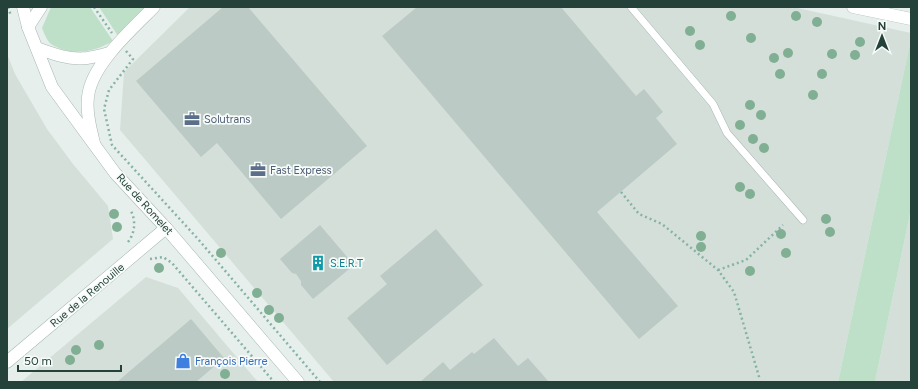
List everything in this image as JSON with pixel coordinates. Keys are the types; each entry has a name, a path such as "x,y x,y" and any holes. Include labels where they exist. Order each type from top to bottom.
{"street":[{"name":"Rue de Romelet","path":"23,7 28,27 52,87 115,173 166,228 298,382"},
{"path":"28,27 41,7"},
{"path":"853,7 911,19"},
{"path":"94,143 88,118 88,92 97,71 109,53 153,8"},
{"path":"37,48 58,56 72,58 87,58 109,53"},
{"name":"Rue de la Renouille","path":"7,362 166,228"}],"lane":[{"path":"631,7 713,104 728,133 804,220"}],"path":[{"path":"8,7 12,19"},
{"path":"94,7 132,59 109,90 104,109 112,145 198,239 320,382"},
{"path":"621,192 639,214 662,224 718,270 734,292 760,380"},
{"path":"124,247 130,240 134,225 132,211 127,206"},
{"path":"718,270 746,260 783,225"},
{"path":"149,260 163,257 172,263 274,382"}],"shaded area":[{"path":"190,7 793,7 911,33 911,39 838,382 334,382 120,130 124,72"},
{"path":"7,54 15,74 47,129 73,164 108,206 113,239 7,329"},
{"path":"911,209 911,382 875,382"},
{"path":"146,277 178,288 258,382 21,382"}],"green space":[{"path":"51,7 90,7 113,41 99,48 83,52 67,51 51,44 42,28"},
{"path":"99,7 145,7 140,15 118,36"},
{"path":"911,39 911,209 875,382 838,382"}],"building":[{"path":"223,7 248,7 367,146 281,219 217,143 201,157 136,81"},
{"path":"417,7 561,7 636,96 644,89 663,112 656,118 677,144 597,212 678,306 639,339 382,36"},
{"name":"S.E.R.T","path":"320,225 354,265 313,299 301,285 301,281 296,274 292,273 280,259"},
{"path":"436,229 483,285 387,365 347,318 387,284 380,276"},
{"path":"191,319 224,358 196,382 117,382"},
{"path":"494,338 518,366 528,358 549,382 420,382 443,362 450,370 472,352 474,354"}],"place":[{"name":"Solutrans","path":"192,119"},
{"name":"Fast Express","path":"258,170"},
{"name":"S.E.R.T","path":"318,263"},
{"name":"François Pierre","path":"183,361"}]}
